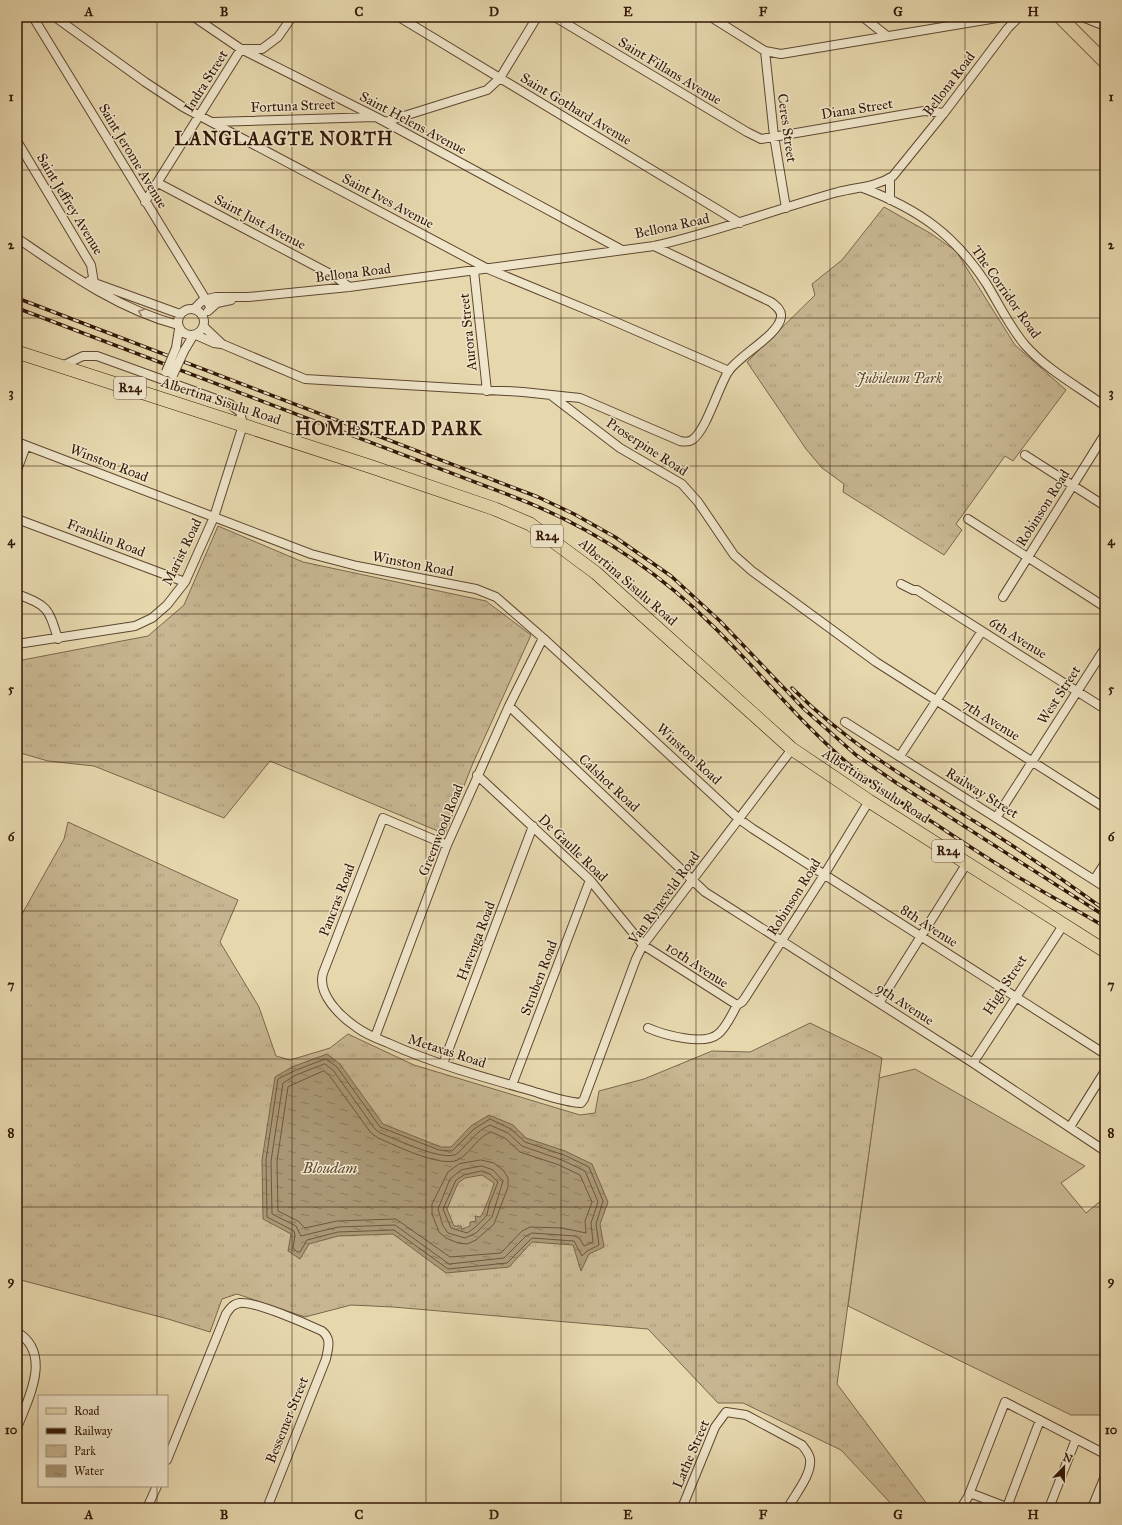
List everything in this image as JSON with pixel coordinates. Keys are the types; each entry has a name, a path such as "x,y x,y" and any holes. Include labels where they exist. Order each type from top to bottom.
{"main road":[{"path":"1060,17 1099,50"},
{"path":"1069,17 1099,50 1105,62"},
{"name":"Albertina Sisulu Road","path":"17,352 452,494 514,516 530,524 596,573 792,749 869,801 1105,951"}],"street":[{"name":"Saint Jerome Avenue","path":"33,17 204,300 211,308"},
{"name":"Saint Ives Avenue","path":"55,17 145,82 199,116 488,269 729,371"},
{"name":"Saint Helens Avenue","path":"194,17 241,49 376,117 622,250"},
{"name":"Indra Street","path":"145,202 241,49 262,49 278,37 292,17"},
{"name":"Saint Gothard Avenue","path":"399,17 740,223"},
{"path":"385,122 482,93 500,78 537,17"},
{"name":"Saint Fillans Avenue","path":"555,17 755,137 766,139 774,136"},
{"path":"711,17 765,51 781,54 802,52 996,18 1008,28"},
{"path":"863,17 887,36"},
{"name":"Bellona Road","path":"204,300 223,296 248,296 348,287 654,246 695,237 838,192 877,185 890,178 944,113 1008,28 1019,17"},
{"path":"1085,18 1105,26"},
{"name":"Ceres Street","path":"765,51 774,136 786,208"},
{"name":"Diana Street","path":"774,136 924,111 944,113"},
{"name":"Fortuna Street","path":"211,122 376,117"},
{"name":"Saint Jeffrey Avenue","path":"17,141 91,265 94,283"},
{"path":"890,178 890,200"},
{"name":"Saint Just Avenue","path":"158,183 336,277 348,287"},
{"name":"The Corridor Road","path":"862,188 916,213 947,235 960,249 986,284 1017,334 1034,354 1105,406"},
{"name":"Proserpine Road","path":"17,238 81,279 92,288 117,302 178,327 186,335 195,335 214,343 222,344 305,379 580,398 680,441 691,441 700,430 729,371"},
{"path":"654,246 772,302 778,307 781,317 779,323 772,332 729,371"},
{"name":"Aurora Street","path":"474,271 488,391"},
{"name":"Proserpine Road","path":"81,279 180,314"},
{"name":"Bellona Road","path":"211,308 222,302 248,296"},
{"path":"180,349 178,327 180,314 186,310 194,309 204,300"},
{"path":"166,382 180,349 195,335 204,323 211,308"},
{"name":"Proserpine Road","path":"194,309 198,311 204,323 222,344"},
{"path":"62,366 83,356 97,356 236,408 242,416 243,425"},
{"name":"Proserpine Road","path":"552,396 620,448 682,484 698,502 728,547 740,561 863,653"},
{"name":"Marist Road","path":"17,644 58,639 135,626 144,622 167,606 185,582 214,517 243,425"},
{"name":"Robinson Road","path":"1003,597 1105,434"},
{"name":"Winston Road","path":"17,442 321,557 485,592 496,597 740,818"},
{"path":"17,470 26,446"},
{"path":"1025,455 1105,506"},
{"name":"Franklin Road","path":"17,519 185,582"},
{"path":"968,519 1105,607"},
{"name":"6th Avenue","path":"901,584 913,590 917,590 1105,709"},
{"path":"17,594 45,607 50,616 58,639"},
{"path":"900,756 982,631"},
{"name":"Greenwood Road","path":"375,1037 447,845 509,706 543,638"},
{"name":"West Street","path":"996,818 1105,648"},
{"name":"7th Avenue","path":"863,653 1105,808"},
{"name":"Calshot Road","path":"509,706 692,879"},
{"name":"Railway Street","path":"846,722 1105,887"},
{"name":"Van Ryneveld Road","path":"581,1103 584,1099 643,945 792,749"},
{"name":"De Gaulle Road","path":"477,775 590,880 643,945"},
{"name":"Robinson Road","path":"648,1028 690,1039 707,1040 719,1034 737,1005 746,998 869,801"},
{"name":"Pancras Road","path":"323,991 321,981 323,973 383,818 447,845"},
{"name":"8th Avenue","path":"740,818 824,875 1105,1054"},
{"name":"Havenga Road","path":"443,1064 533,826"},
{"path":"879,1003 967,863"},
{"path":"1094,880 1105,863"},
{"name":"9th Avenue","path":"692,879 705,892 973,1063 1105,1151"},
{"name":"Struben Road","path":"512,1085 590,880"},
{"name":"High Street","path":"973,1063 1017,998 1064,924"},
{"name":"10th Avenue","path":"643,945 737,1005"},
{"name":"Metaxas Road","path":"323,991 355,1027 409,1052 512,1085 567,1101 581,1103"},
{"path":"1070,1127 1105,1071"},
{"name":"Bessemer Street","path":"168,1458 226,1314 235,1304 254,1304 322,1331 329,1340 326,1359 267,1508"},
{"path":"17,1332 28,1342 33,1350 36,1368 34,1384 17,1428"},
{"path":"961,1508 970,1493 1005,1402 1105,1454"},
{"name":"Lathe Street","path":"682,1508 715,1427 726,1412 746,1415 802,1444 810,1458 808,1469 788,1508"},
{"path":"970,1493 1008,1508 1040,1420"},
{"path":"1049,1508 1076,1439"},
{"path":"1092,1508 1105,1476"},
{"path":"147,1508 156,1487"}],"green space":[{"name":"Jubileum Park","path":"884,207 930,233 956,251 1015,345 1066,390 1013,461 1005,456 956,524 962,530 944,555 843,492 844,484 822,468 806,449 747,362 815,295 812,284 842,260"},
{"path":"218,526 303,562 486,601 531,635 473,763 445,834 270,761 224,818 94,766 48,761 17,752 17,661 148,636 184,605"},
{"path":"68,822 238,900 220,942 259,1007 276,1056 290,1060 330,1048 348,1034 414,1065 580,1115 595,1113 599,1091 644,1079 712,1051 750,1052 810,1023 882,1058 837,1384 930,1508 895,1508 841,1450 743,1403 718,1403 648,1329 393,1307 351,1305 305,1317 237,1294 222,1299 210,1332 168,1319 17,1279 17,923 64,839"},
{"path":"915,1069 1085,1166 1061,1183 1086,1213 1103,1199 1105,1201 1105,1415 1071,1415 848,1306 879,1078"}],"water":[{"name":"Bloudam","path":"327,1054 340,1064 383,1124 441,1147 451,1147 471,1126 489,1115 513,1125 526,1138 565,1151 592,1164 608,1202 600,1224 604,1247 589,1254 581,1271 573,1245 532,1242 509,1267 446,1273 393,1234 338,1236 309,1244 300,1259 288,1251 291,1234 263,1219 262,1160 275,1077 292,1067","holes":["482,1175 494,1183 482,1215 480,1217 475,1216 476,1221 470,1222 470,1226 462,1229 461,1226 454,1226 447,1209 458,1183 465,1178"]}],"railway":[{"path":"17,298 538,497 574,514 615,537 671,576 720,621 804,709 856,755 898,784 1105,916"},
{"path":"17,308 514,497 596,536 646,568 692,606 731,644 816,734 871,782 990,860 1105,927"},
{"path":"792,688 834,726 879,760 1024,853 1105,910"}],"district":[{"name":"LANGLAAGTE NORTH","path":"284,139"},
{"name":"HOMESTEAD PARK","path":"389,429"}]}
